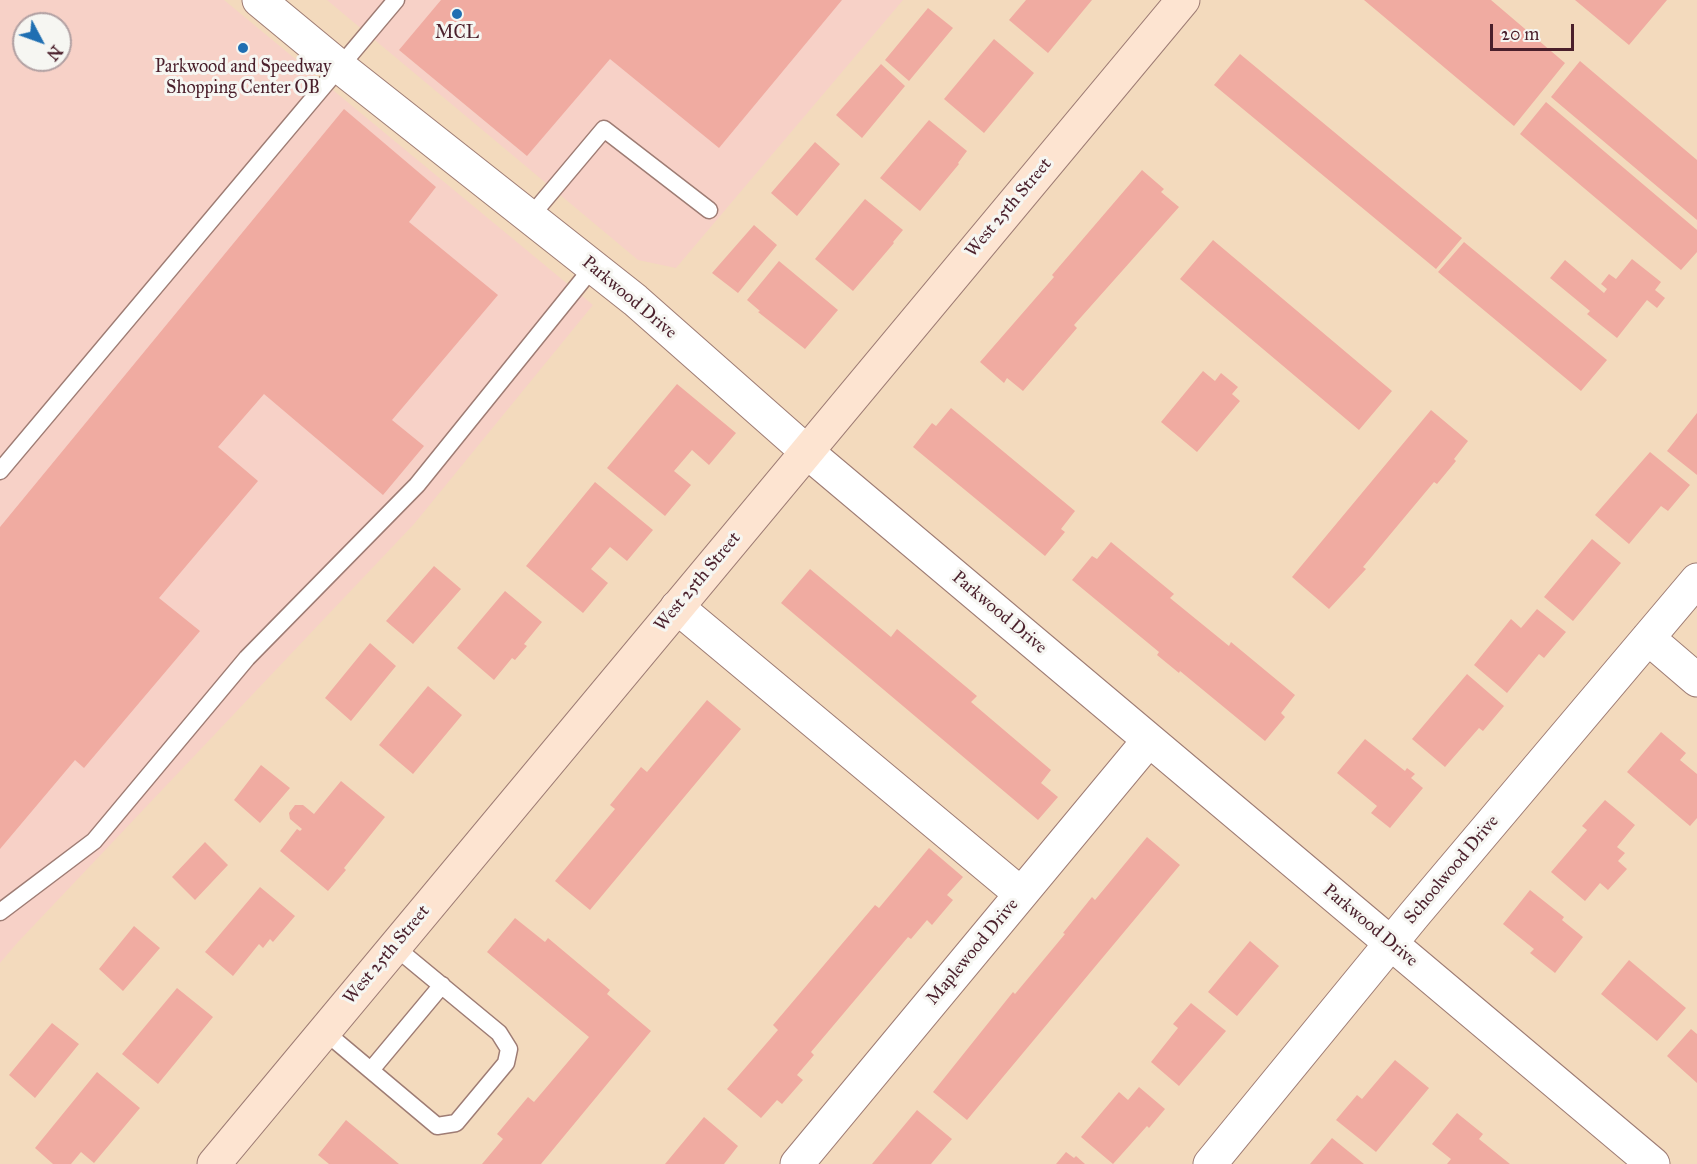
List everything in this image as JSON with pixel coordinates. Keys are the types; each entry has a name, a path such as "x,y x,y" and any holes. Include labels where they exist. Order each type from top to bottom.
{"street":[{"name":"Parkwood Drive","path":"259,0 340,67 635,300 806,451 1653,1164"},
{"name":"West 25th Street","path":"214,1164 1183,0"},
{"name":"Schoolwood Drive","path":"1210,1164 1391,944 1697,580"},
{"path":"677,607 1021,894"},
{"path":"1648,638 1697,680"},
{"name":"Maplewood Drive","path":"797,1164 1149,740"}],"lane":[{"path":"0,471 396,0"},
{"path":"530,217 604,129 709,210"},
{"path":"0,912 94,841 247,658 417,485 593,267"},
{"path":"324,1031 437,1126 456,1123 506,1063 509,1049 499,1032 395,947"},
{"path":"370,1070 442,985"}],"shaded area":[{"path":"0,0 224,0 593,305 414,524 0,963"},
{"path":"327,0 903,0 676,268 638,260"}],"building":[{"path":"441,0 842,0 719,148 610,59 527,156 399,50"},
{"path":"1026,0 1092,0 1048,53 1009,20"},
{"path":"1364,0 1491,0 1565,63 1514,126"},
{"path":"1575,0 1667,0 1629,45"},
{"path":"928,8 953,28 909,81 885,60"},
{"path":"994,39 1034,73 984,133 944,99"},
{"path":"1240,54 1462,238 1436,269 1214,85"},
{"path":"1580,61 1697,160 1697,220 1551,97"},
{"path":"881,64 905,86 862,138 836,115"},
{"path":"1546,102 1697,230 1697,252 1681,270 1520,134"},
{"path":"344,109 436,187 409,222 498,295 392,420 424,446 383,495 264,394 218,447 258,481 159,598 200,631 84,768 75,760 0,849 0,527"},
{"path":"929,120 967,151 920,211 880,178"},
{"path":"815,142 840,164 797,216 771,193"},
{"path":"1142,170 1164,189 1161,192 1179,207 1074,325 1077,328 1023,391 1007,378 1004,383 980,362"},
{"path":"865,199 903,230 853,291 815,259"},
{"path":"754,225 777,245 738,293 712,273"},
{"path":"1213,240 1392,391 1359,430 1180,279"},
{"path":"1464,242 1607,360 1581,391 1438,272"},
{"path":"1632,259 1661,282 1655,290 1665,298 1657,308 1647,300 1617,338 1587,314 1590,311 1550,278 1565,260 1604,293 1607,289 1601,284 1609,274 1616,279"},
{"path":"779,261 838,310 805,349 758,312 760,311 747,300"},
{"path":"1203,371 1215,381 1221,373 1238,387 1232,394 1240,401 1197,452 1161,422"},
{"path":"677,384 736,433 709,465 692,450 674,471 691,485 665,516 607,468"},
{"path":"951,408 1075,511 1061,529 1065,532 1045,556 913,447 932,423 936,426"},
{"path":"1431,410 1468,441 1454,459 1456,461 1437,484 1434,482 1363,567 1366,569 1329,609 1292,577"},
{"path":"1697,413 1697,475 1667,451"},
{"path":"1650,452 1690,485 1668,511 1661,506 1629,544 1595,515"},
{"path":"595,482 653,530 627,561 610,547 591,569 608,583 583,613 526,566"},
{"path":"1592,539 1621,563 1573,621 1544,597"},
{"path":"1111,542 1174,594 1170,598 1229,646 1231,642 1295,695 1281,713 1285,717 1265,741 1180,671 1179,673 1157,655 1159,652 1072,580 1092,556 1097,559"},
{"path":"434,566 461,589 413,644 386,621"},
{"path":"810,569 891,637 897,629 977,696 971,702 1051,770 1041,783 1058,797 1038,820 781,603"},
{"path":"505,591 542,622 524,644 527,646 515,660 512,658 494,680 457,648"},
{"path":"1537,609 1566,632 1544,658 1539,654 1507,693 1474,665 1511,619 1521,628"},
{"path":"370,643 396,666 351,721 325,698"},
{"path":"1467,674 1504,706 1483,731 1479,728 1445,767 1412,739"},
{"path":"428,686 462,715 413,774 379,745"},
{"path":"707,700 741,729 590,910 555,881 615,809 610,805 641,767 647,772"},
{"path":"1661,732 1686,753 1680,760 1697,774 1697,818 1690,826 1627,772"},
{"path":"1365,739 1405,771 1407,768 1415,774 1411,778 1423,788 1390,828 1371,813 1377,806 1337,773"},
{"path":"261,765 290,788 260,823 234,800"},
{"path":"341,781 385,817 328,891 280,851 297,829 300,831 302,829 290,819 289,813 295,805 303,805 314,814"},
{"path":"1605,800 1635,825 1617,847 1625,853 1618,861 1627,869 1608,890 1600,883 1585,901 1551,872 1587,830 1582,826"},
{"path":"1147,837 1180,865 967,1120 933,1092 1013,992 1015,994 1065,934 1063,933 1092,897 1095,900"},
{"path":"205,842 228,865 195,900 172,877"},
{"path":"929,848 963,877 947,895 953,900 932,925 927,920 911,939 908,937 811,1052 814,1055 797,1075 803,1080 782,1104 777,1100 761,1118 727,1089 778,1030 773,1025 875,905 879,908"},
{"path":"260,887 295,916 273,942 270,939 263,948 259,944 233,976 205,952"},
{"path":"1530,890 1564,917 1562,920 1583,937 1555,973 1530,953 1534,949 1503,924"},
{"path":"515,918 545,942 548,938 610,990 607,994 651,1031 541,1164 482,1164 503,1139 497,1134 528,1097 534,1102 589,1037 487,952"},
{"path":"134,926 160,948 123,991 99,969"},
{"path":"1250,941 1279,966 1237,1016 1208,992"},
{"path":"1629,960 1686,1008 1657,1041 1601,994"},
{"path":"177,988 213,1017 158,1084 122,1054"},
{"path":"1191,1003 1226,1031 1179,1086 1151,1062 1178,1028 1173,1024"},
{"path":"52,1023 79,1044 35,1098 9,1075"},
{"path":"1691,1029 1697,1034 1697,1083 1667,1056"},
{"path":"1395,1060 1429,1088 1376,1152 1336,1120 1357,1095 1362,1099"},
{"path":"97,1072 140,1108 94,1163 81,1152 71,1164 53,1164 35,1148"},
{"path":"1139,1087 1165,1109 1113,1164 1081,1137 1119,1092 1128,1100"},
{"path":"917,1110 952,1139 931,1164 872,1164"},
{"path":"1457,1113 1483,1134 1479,1139 1510,1164 1447,1164 1451,1159 1432,1144"},
{"path":"704,1117 738,1146 724,1164 665,1164"},
{"path":"346,1120 399,1164 329,1164 318,1155"},
{"path":"1332,1138 1364,1164 1310,1164"},
{"path":"1066,1152 1074,1158 1076,1156 1085,1164 1056,1164"}],"place":[{"name":"MCL","path":"457,14"},
{"name":"Parkwood and Speedway Shopping Center OB","path":"243,48"}]}
